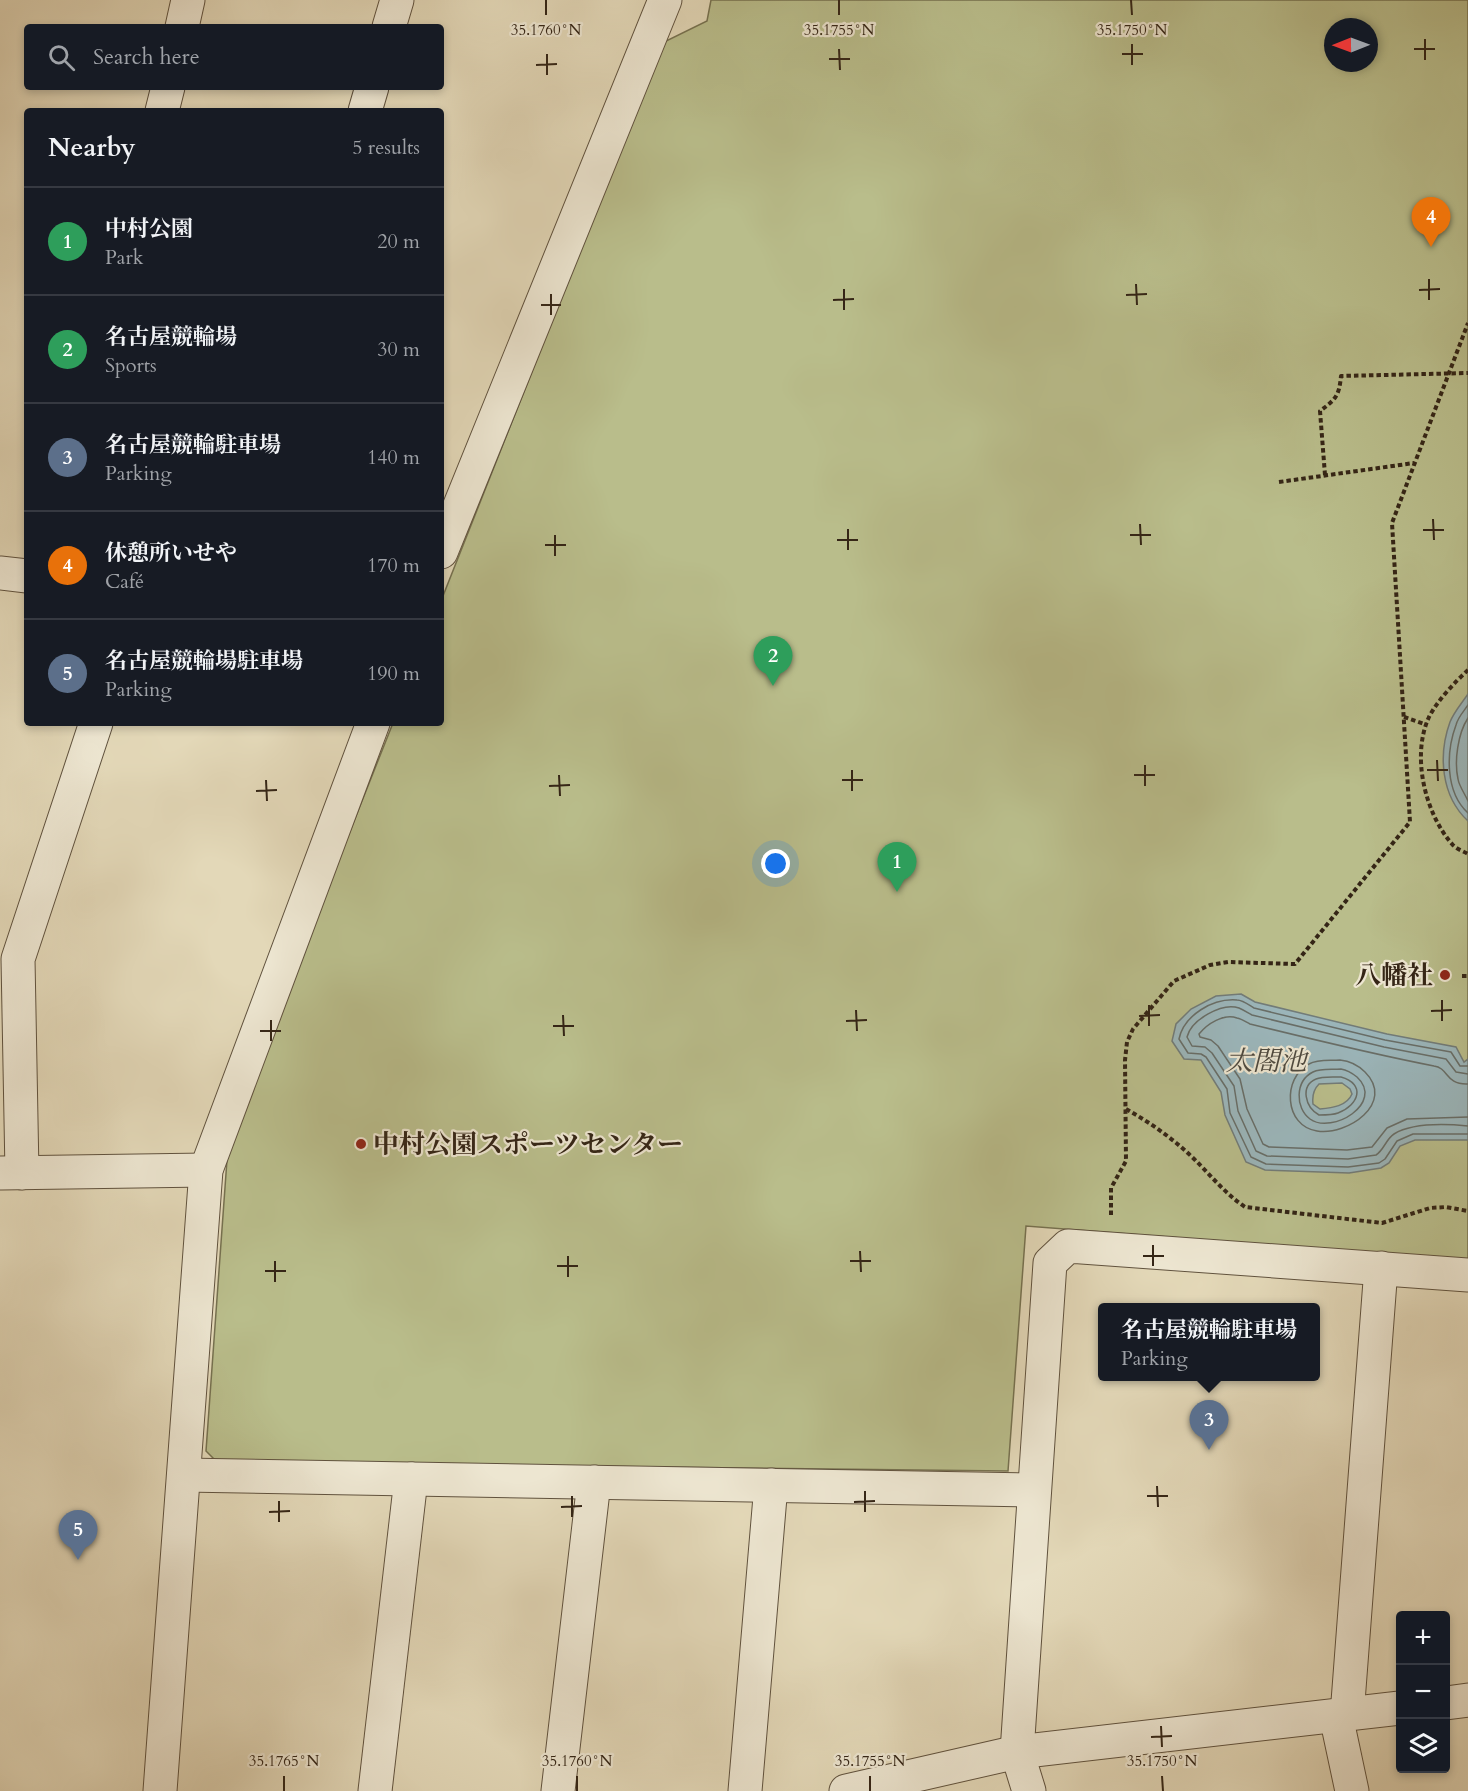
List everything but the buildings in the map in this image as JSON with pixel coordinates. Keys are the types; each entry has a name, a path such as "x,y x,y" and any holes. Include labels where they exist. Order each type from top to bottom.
{"street":[{"path":"183,24 188,0"},
{"path":"390,24 397,0"},
{"path":"444,545 665,0"},
{"path":"163,108 167,90"},
{"path":"366,108 371,90"},
{"path":"0,573 24,576"},
{"path":"95,726 18,959 11,1173 206,1170"},
{"path":"160,1791 206,1170 372,726"},
{"path":"1029,1791 1017,1752 1050,1263 1068,1246 1468,1275"},
{"path":"1352,1791 1342,1715 1381,1268"},
{"path":"184,1475 1034,1490"},
{"path":"375,1791 411,1479"},
{"path":"558,1791 594,1482"},
{"path":"745,1791 771,1485"},
{"path":"1450,1702 1468,1700"},
{"path":"846,1791 1017,1752 1396,1709"}],"path":[{"path":"1111,1249 1111,1188 1126,1161 1125,1060 1127,1042 1133,1029 1174,981 1210,965 1228,962 1295,964 1410,822 1392,523 1468,322"},
{"path":"1325,475 1320,411 1333,402 1339,392 1341,376 1468,373"},
{"path":"1278,482 1415,463"},
{"path":"1468,670 1456,681 1430,716 1422,738 1421,765 1437,821 1454,846 1468,854"},
{"path":"1404,717 1427,725"},
{"path":"1462,976 1468,976"},
{"path":"1125,1108 1153,1125 1190,1155 1230,1196 1245,1207 1382,1223 1430,1208 1446,1207 1468,1211"}],"green space":[{"path":"711,0 1468,0 1468,1260 1026,1226 1008,1471 217,1462 206,1451 228,1146 259,1060 392,726 444,726 444,593 662,43 707,21"}],"water":[{"path":"1468,694 1468,821 1452,800 1444,774 1443,761 1450,722"},
{"name":"太閤池","path":"1241,994 1255,1002 1387,1034 1456,1047 1464,1062 1468,1059 1468,1140 1415,1140 1400,1146 1389,1163 1381,1168 1349,1173 1265,1170 1246,1162 1225,1115 1221,1092 1201,1060 1184,1059 1172,1041 1176,1024 1191,1009 1216,996","holes":["1342,1083 1350,1089 1352,1094 1350,1098 1339,1106 1320,1109 1313,1104 1313,1093 1319,1084"]}],"place":[{"name":"休憩所いせや","path":"1431,247"},
{"name":"名古屋競輪場","path":"773,686"},
{"name":"中村公園","path":"897,892"},
{"name":"八幡社","path":"1445,975"},
{"name":"中村公園スポーツセンター","path":"361,1144"},
{"name":"名古屋競輪駐車場","path":"1209,1450"},
{"name":"名古屋競輪場駐車場","path":"78,1560"}]}
